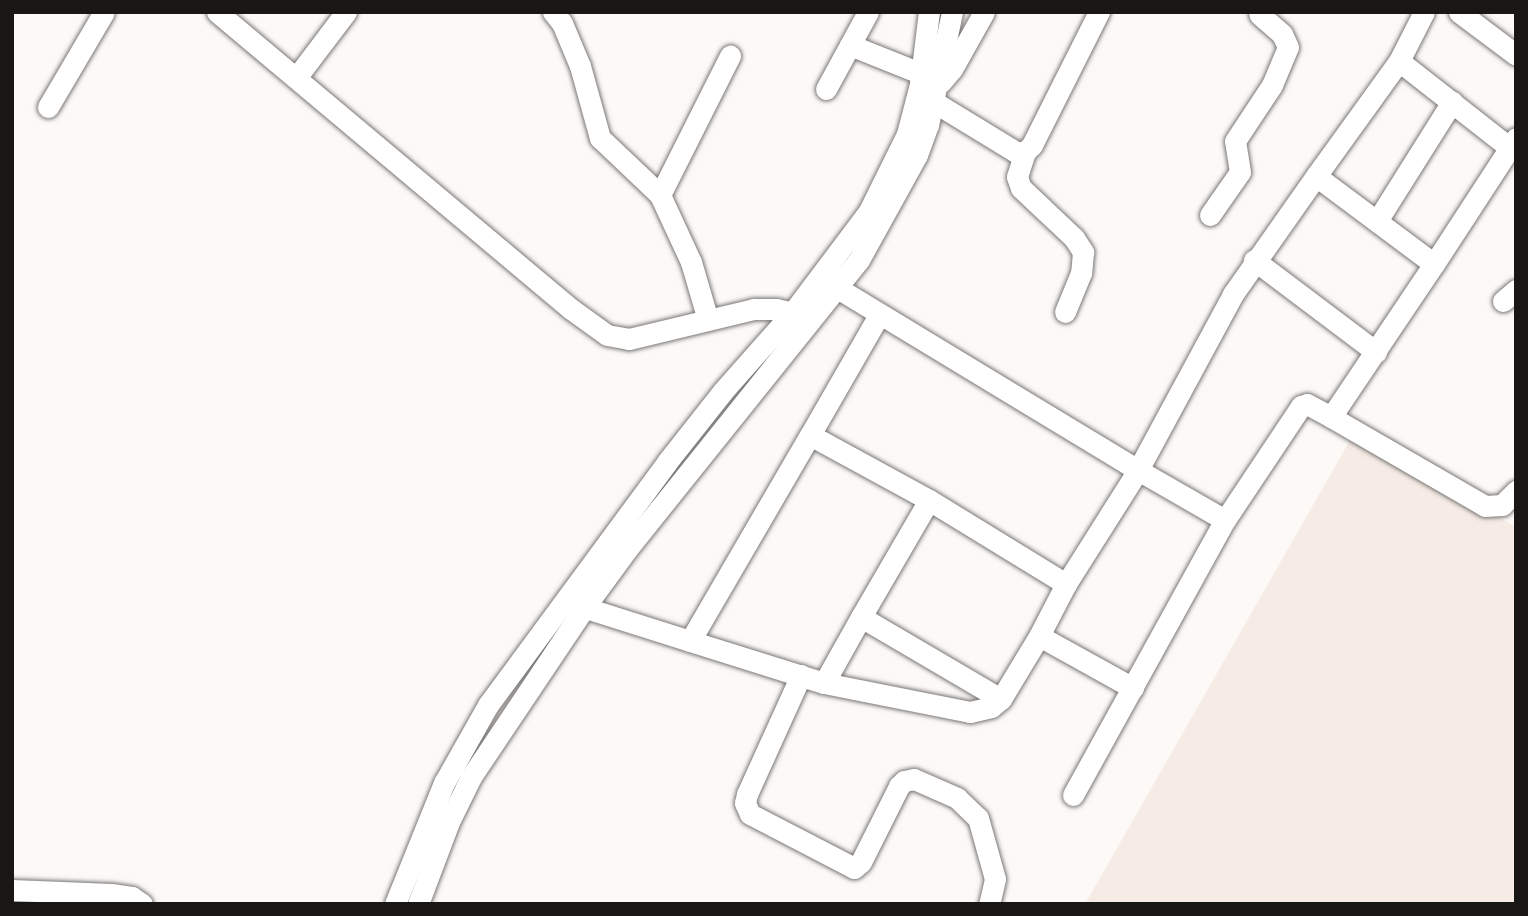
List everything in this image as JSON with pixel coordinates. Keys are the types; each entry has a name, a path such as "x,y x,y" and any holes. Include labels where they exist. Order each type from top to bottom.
{"street":[{"path":"48,107 104,12"},
{"path":"218,12 595,329 607,335 629,339 754,309 793,312 815,319"},
{"path":"296,78 346,12"},
{"path":"553,12 562,23 580,66 600,138 660,195 691,261 708,320"},
{"path":"826,89 868,12"},
{"path":"395,904 439,794 488,705 574,605 628,548 815,319 859,260 917,155 927,90 929,12"},
{"path":"418,904 449,822 471,777 574,605 695,426 793,312 869,211 898,158 927,90 952,12"},
{"path":"927,90 952,69 984,12"},
{"path":"1065,312 1079,281 1083,252 1074,238 1021,188 1017,177 1025,152 1032,145 1099,12"},
{"path":"574,605 690,640 796,687 824,682 970,712 991,708 1001,699 1066,584 1138,470 1210,334 1254,260 1399,61 1424,12"},
{"path":"1459,12 1516,55"},
{"path":"1210,215 1240,172 1235,141 1272,85 1288,47 1286,38 1253,13"},
{"path":"850,46 927,90 1016,152 1025,152"},
{"path":"660,195 730,56"},
{"path":"1331,417 1513,143 1452,102 1399,61"},
{"path":"1377,221 1452,102"},
{"path":"1316,176 1434,264"},
{"path":"1254,260 1376,352"},
{"path":"839,289 1225,520"},
{"path":"690,640 879,315"},
{"path":"1073,794 1225,520 1301,407 1307,404 1485,506 1494,508 1502,505 1516,491"},
{"path":"695,426 717,440"},
{"path":"810,435 929,500 1066,584"},
{"path":"824,682 929,500"},
{"path":"862,617 1001,699"},
{"path":"1039,636 1133,688"},
{"path":"796,687 747,794 745,803 750,814 854,868 861,862 899,786 904,781 914,779 957,799 978,818 995,879 989,904"},
{"path":"12,890 111,894 132,897 142,904"}],"shaded area":[{"path":"1353,435 1516,527 1516,904 1085,904"}]}
